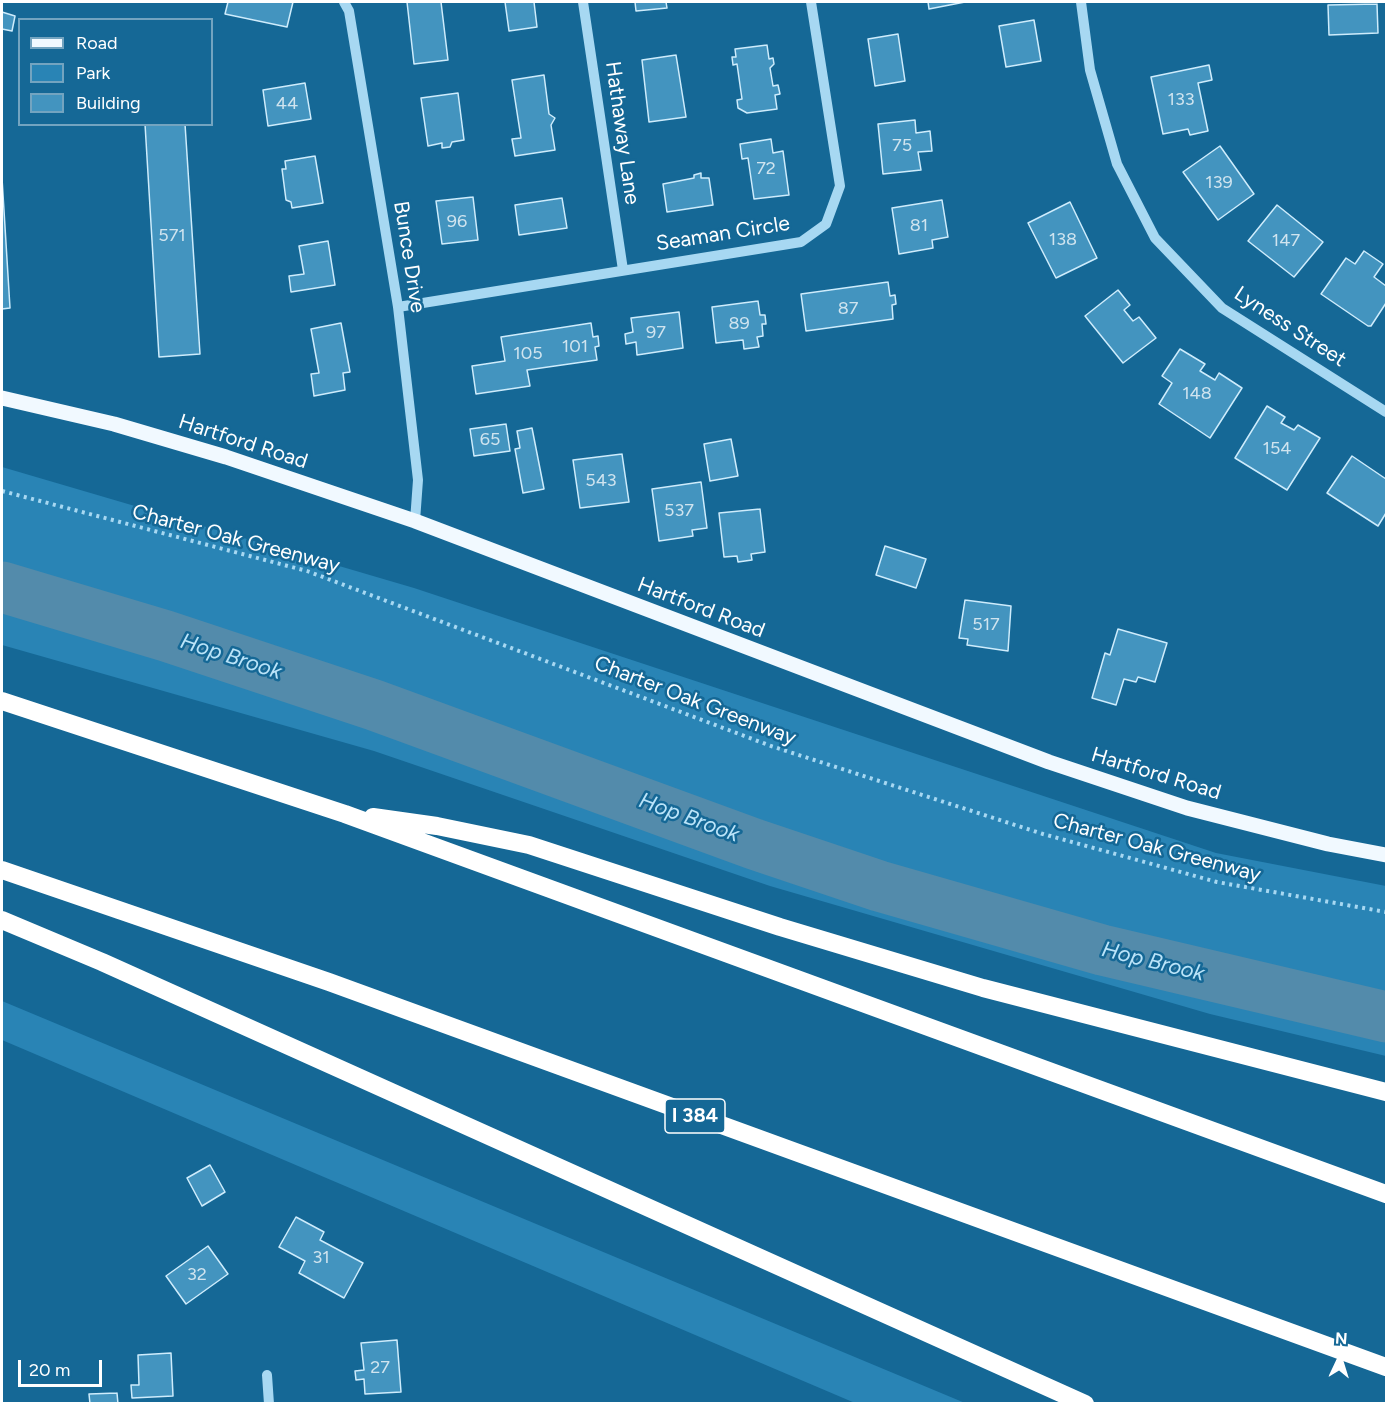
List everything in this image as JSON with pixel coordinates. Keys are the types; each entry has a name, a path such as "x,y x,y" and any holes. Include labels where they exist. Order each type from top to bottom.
{"highway":[{"path":"2,701 345,814 1386,1194"},
{"path":"345,814 437,826 529,845 780,927 973,985 1386,1092"},
{"name":"I 384","path":"2,870 307,974 1386,1367"},
{"path":"2,920 113,967 1085,1404"}],"main road":[{"name":"Hartford Road","path":"2,398 114,424 226,457 415,521 1049,762 1187,808 1328,844 1386,855"}],"street":[{"name":"Bunce Drive","path":"344,2 349,11 398,307 418,480 415,521"},
{"name":"Hathaway Lane","path":"583,2 622,270"},
{"name":"Seaman Circle","path":"398,307 801,243 826,224 840,186 811,2"},
{"name":"Lyness Street","path":"1081,2 1090,70 1117,164 1155,238 1222,308 1386,412"},
{"path":"267,1375 269,1404"}],"path":[{"name":"Charter Oak Greenway","path":"2,491 317,575 792,753 1042,834 1217,882 1386,912"}],"green space":[{"path":"2,467 414,588 1216,853 1386,886 1386,1056 1210,1014 770,886 374,751 2,645"},
{"path":"2,1001 965,1403 855,1403 2,1040"}],"building":[{"path":"228,2 293,2 287,27 225,14"},
{"path":"407,2 441,2 448,60 414,64"},
{"path":"505,2 534,2 537,27 509,31"},
{"path":"635,2 666,2 667,8 636,11"},
{"path":"928,2 965,2 929,9"},
{"path":"1377,4 1378,33 1329,35 1328,5"},
{"path":"2,12 15,16 12,31 2,29"},
{"path":"1034,20 1041,61 1006,67 999,26"},
{"path":"898,34 905,81 875,86 868,39"},
{"path":"767,45 769,59 773,58 774,64 770,68 773,86 778,85 780,94 775,95 777,109 747,113 738,108 737,100 742,99 737,64 733,65 732,57 736,57 735,49"},
{"path":"676,55 686,117 649,122 642,60"},
{"path":"1209,65 1212,80 1198,83 1208,131 1190,135 1188,129 1163,134 1151,77"},
{"path":"544,75 549,114 555,118 551,125 555,150 515,156 512,139 521,138 512,80"},
{"path":"305,83 311,119 268,126 263,90"},
{"path":"458,93 464,140 452,142 450,147 442,148 442,143 428,146 421,98"},
{"path":"915,120 916,133 930,131 932,151 918,152 921,170 883,174 878,124"},
{"path":"145,126 185,126 200,354 159,357"},
{"path":"771,139 773,153 783,151 789,195 754,199 748,158 742,159 740,144"},
{"path":"1220,146 1254,194 1218,220 1183,172"},
{"path":"315,156 323,203 292,208 291,202 286,200 282,169 286,169 285,161"},
{"path":"701,173 701,178 709,178 713,205 667,212 663,184 694,178 694,175"},
{"path":"2,178 10,308 2,309"},
{"path":"473,197 478,240 442,244 436,201"},
{"path":"562,198 567,228 519,235 515,205"},
{"path":"942,200 948,237 932,240 933,248 899,254 892,208"},
{"path":"1070,202 1097,258 1056,278 1028,223"},
{"path":"1277,205 1323,242 1294,277 1248,241"},
{"path":"328,241 335,285 291,292 289,276 304,274 299,246"},
{"path":"1364,251 1383,264 1374,277 1386,286 1386,303 1371,326 1321,294 1346,258 1355,264"},
{"path":"888,282 890,296 895,295 896,304 892,305 893,319 806,331 801,294"},
{"path":"1118,290 1130,305 1124,310 1133,321 1139,317 1156,338 1123,363 1085,316"},
{"path":"758,301 760,315 765,315 766,324 762,324 763,336 757,337 759,347 744,349 743,340 716,343 712,307"},
{"path":"679,312 683,348 637,355 636,342 626,344 625,334 633,332 631,318"},
{"path":"341,323 350,372 343,373 345,390 314,396 311,374 319,373 311,329"},
{"path":"591,323 593,337 598,336 599,346 595,347 597,360 527,370 530,386 476,394 472,366 505,361 501,337"},
{"path":"1180,349 1205,364 1200,371 1215,380 1219,373 1242,388 1210,438 1159,404 1172,383 1162,376"},
{"path":"1267,406 1285,417 1281,423 1294,430 1298,425 1320,438 1287,490 1235,458"},
{"path":"506,424 510,451 474,456 470,429"},
{"path":"532,428 544,489 523,493 515,449 520,448 517,431"},
{"path":"731,439 738,476 710,481 704,444"},
{"path":"622,454 629,502 580,508 573,460"},
{"path":"1352,456 1386,479 1386,513 1378,526 1327,493"},
{"path":"701,482 707,528 692,530 693,536 659,541 652,489"},
{"path":"760,509 765,552 751,554 752,560 738,562 737,556 724,557 719,513"},
{"path":"885,546 926,559 916,588 876,575"},
{"path":"965,600 1011,606 1008,651 967,645 968,639 959,638"},
{"path":"1118,629 1167,643 1155,682 1138,677 1136,682 1124,679 1116,705 1092,698 1105,653 1110,655"},
{"path":"210,1165 225,1192 202,1206 187,1178"},
{"path":"296,1217 324,1232 320,1240 363,1263 344,1298 299,1273 305,1261 279,1247"},
{"path":"208,1246 228,1274 186,1304 166,1276"},
{"path":"397,1340 401,1392 365,1394 364,1379 356,1380 355,1371 364,1370 361,1343"},
{"path":"171,1353 173,1396 132,1398 131,1385 139,1385 138,1355"},
{"path":"117,1393 118,1404 90,1404 89,1394"}],"waterway":[{"name":"Hop Brook","path":"2,587 166,636 374,705 754,844 879,886 1102,950 1386,1017"}]}
